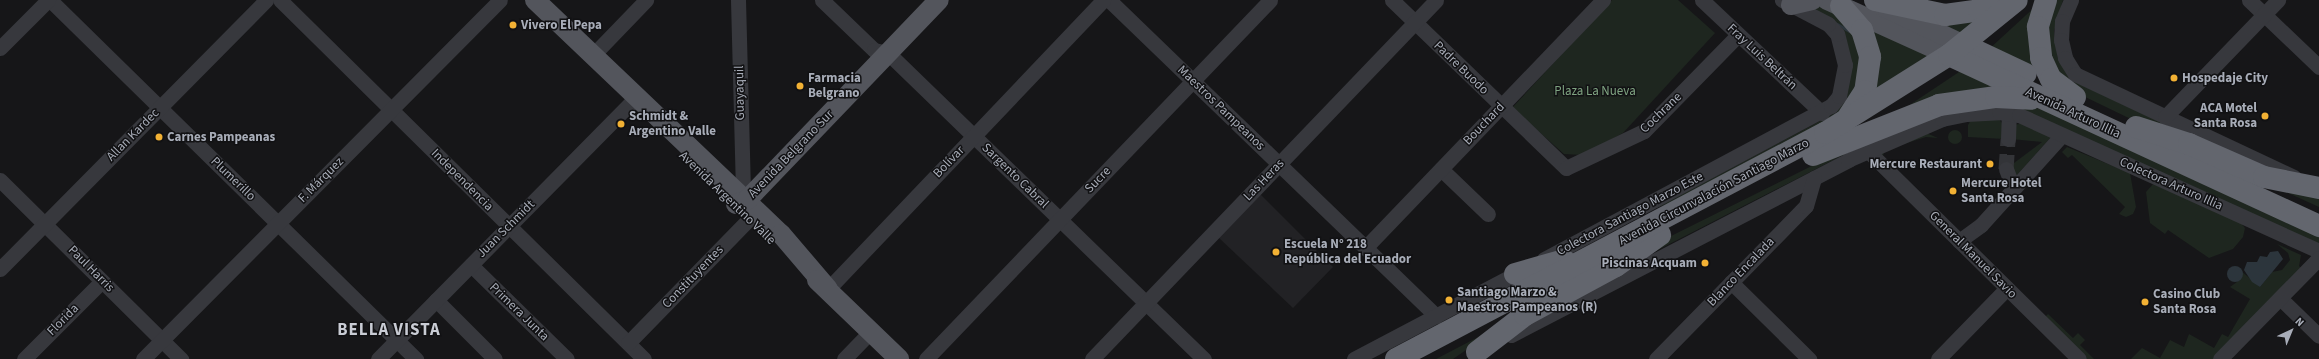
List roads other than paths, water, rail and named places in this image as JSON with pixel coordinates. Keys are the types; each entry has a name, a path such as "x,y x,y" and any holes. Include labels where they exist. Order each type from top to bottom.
{"highway":[{"path":"1875,0 1925,13 1949,15 1979,10 2003,0"},
{"name":"Avenida Circunvalación Santiago Marzo","path":"1396,359 1843,123 1963,53 2016,0"},
{"name":"Avenida Circunvalación Santiago Marzo","path":"1425,359 1813,155 1902,103 1963,53 2034,0"},
{"path":"2046,0 2038,27 2041,58 2051,79 2078,97"},
{"path":"1834,3 1862,30 1870,63 1862,97 1843,123"},
{"name":"Avenida Arturo Illia","path":"1963,53 2078,97 2309,216 2319,226"},
{"name":"Avenida Arturo Illia","path":"2078,97 2309,216"},
{"path":"1813,155 1913,113 1963,100 2078,97"},
{"path":"2136,127 2189,144 2264,177 2319,188"},
{"path":"1515,274 1566,259 1657,212 1699,200"},
{"path":"2309,216 2319,229"},
{"path":"1475,357 1521,317 1616,266 1660,236"}],"main road":[{"name":"Avenida Argentino Valle","path":"535,0 635,98 672,127 899,359"},
{"name":"Avenida Belgrano Sur","path":"745,202 881,51 921,0"},
{"name":"Avenida Belgrano Sur","path":"881,51 939,0"},
{"path":"1786,2 1812,0"},
{"name":"Avenida Arturo Illia","path":"1870,0 1963,53"},
{"name":"Avenida Arturo Illia","path":"1834,3 1963,53"}],"street":[{"path":"0,48 49,0"},
{"name":"Plumerillo","path":"49,0 416,359"},
{"name":"Allan Kardec","path":"0,269 266,0"},
{"name":"Independencia","path":"280,0 644,359"},
{"name":"F. Márquez","path":"143,359 500,0"},
{"path":"592,56 646,0"},
{"name":"Guayaquil","path":"738,0 745,202"},
{"name":"Sargento Cabral","path":"822,0 881,51 973,136 1204,359"},
{"name":"Bolívar","path":"828,288 1103,0"},
{"name":"Maestros Pampeanos","path":"1109,0 1436,316"},
{"name":"Sucre","path":"926,359 1270,0"},
{"name":"Padre Buodo","path":"1392,0 1500,107 1566,168"},
{"name":"Las Heras","path":"1092,359 1436,0"},
{"name":"Bouchard","path":"1366,248 1602,0"},
{"name":"Fray Luis Beltrán","path":"1702,0 1822,113"},
{"path":"2071,0 2062,21 2062,46 2078,97 2165,117 2319,188"},
{"path":"2249,0 2319,67"},
{"path":"2165,117 2278,0"},
{"name":"Colectora Santiago Marzo Este","path":"1354,359 1822,113 1839,96 1845,68 1844,55 1833,28 1786,2"},
{"name":"Cochrane","path":"1566,168 1644,130 1738,35"},
{"name":"Juan Schmidt","path":"378,359 635,98"},
{"path":"1475,357 1814,178 1868,152 1953,116 2009,113 2008,139"},
{"name":"Colectora Arturo Illia","path":"2009,113 2024,117 2319,251"},
{"path":"1959,241 1976,220 1996,205 2062,135"},
{"name":"General Manuel Savio","path":"1868,152 2079,359"},
{"path":"1441,169 1488,214"},
{"path":"2006,169 2013,186"},
{"name":"Blanco Encalada","path":"1656,359 1806,206 1814,178"},
{"name":"Paul Harris","path":"0,180 181,359"},
{"name":"Constituyentes","path":"628,343 745,202"},
{"path":"2220,359 2319,258"},
{"name":"Primera Junta","path":"471,265 567,359"},
{"name":"Florida","path":"24,359 102,281"},
{"path":"1731,282 1809,359"},
{"path":"1938,359 2007,288"},
{"path":"2280,298 2319,336"},
{"path":"436,300 495,359"},
{"path":"844,359 871,331"}],"waterway":[{"path":"1837,24 1849,31"}],"tunnel":[{"path":"2006,169 2008,139"}],"place":[{"name":"Vivero El Pepa","path":"513,25"},
{"name":"Hospedaje City","path":"2174,78"},
{"name":"Farmacia Belgrano","path":"800,86"},
{"name":"ACA Motel Santa Rosa","path":"2265,116"},
{"name":"Schmidt & Argentino Valle","path":"621,124"},
{"name":"Carnes Pampeanas","path":"159,137"},
{"name":"Mercure Restaurant","path":"1990,164"},
{"name":"Mercure Hotel Santa Rosa","path":"1953,191"},
{"name":"Escuela N° 218 República del Ecuador","path":"1276,252"},
{"name":"Piscinas Acquam","path":"1705,263"},
{"name":"Santiago Marzo & Maestros Pampeanos (R)","path":"1449,300"},
{"name":"Casino Club Santa Rosa","path":"2145,302"}],"district":[{"name":"BELLA VISTA","path":"389,331"}],"park label":[{"name":"Plaza La Nueva","path":"1595,91"}]}
